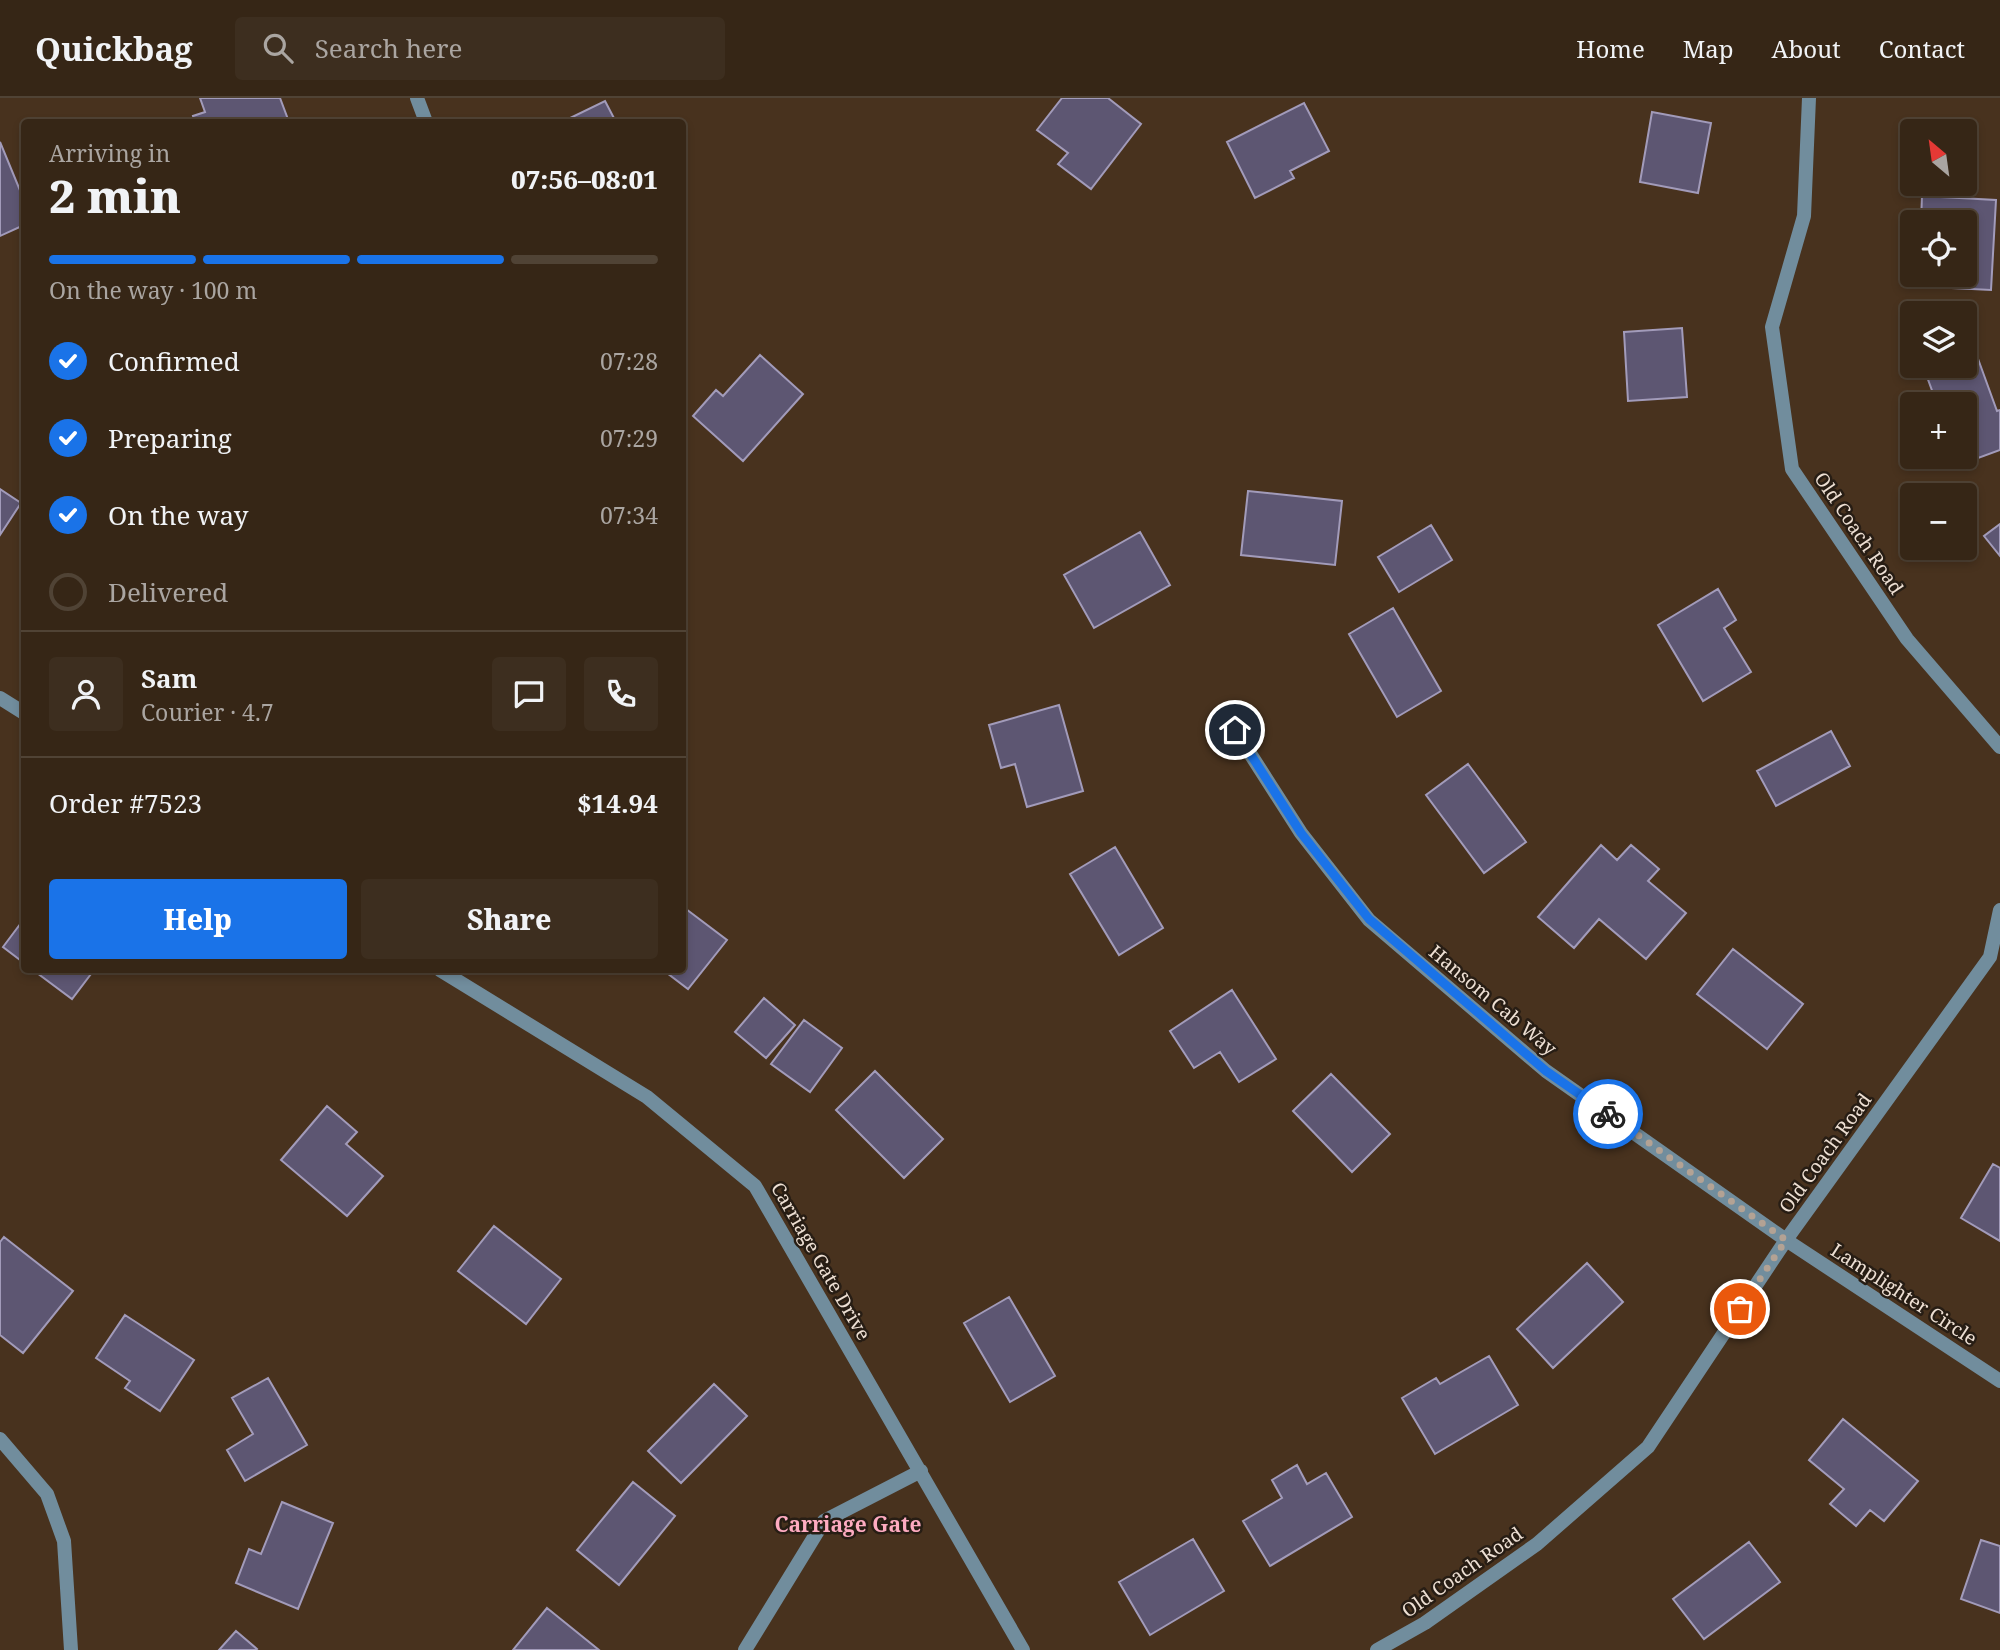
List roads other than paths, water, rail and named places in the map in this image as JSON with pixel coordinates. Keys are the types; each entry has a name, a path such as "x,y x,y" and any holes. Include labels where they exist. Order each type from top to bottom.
{"street":[{"path":"417,98 425,119"},
{"name":"Old Coach Road","path":"1809,98 1804,216 1772,327 1792,469 1907,639 2000,747"},
{"path":"0,698 21,711"},
{"name":"Hansom Cab Way","path":"1235,730 1301,833 1369,919 1546,1071 1786,1240"},
{"name":"Old Coach Road","path":"1377,1650 1426,1623 1537,1544 1648,1447 1786,1240 1990,957 2000,910"},
{"name":"Carriage Gate Drive","path":"445,973 647,1097 755,1186 1023,1650"},
{"name":"Lamplighter Circle","path":"1786,1240 2000,1381"},
{"path":"0,1439 47,1494 64,1541 71,1650"},
{"path":"745,1650 824,1521 921,1471"}],"district":[{"name":"Carriage Gate","path":"848,1525"}]}
